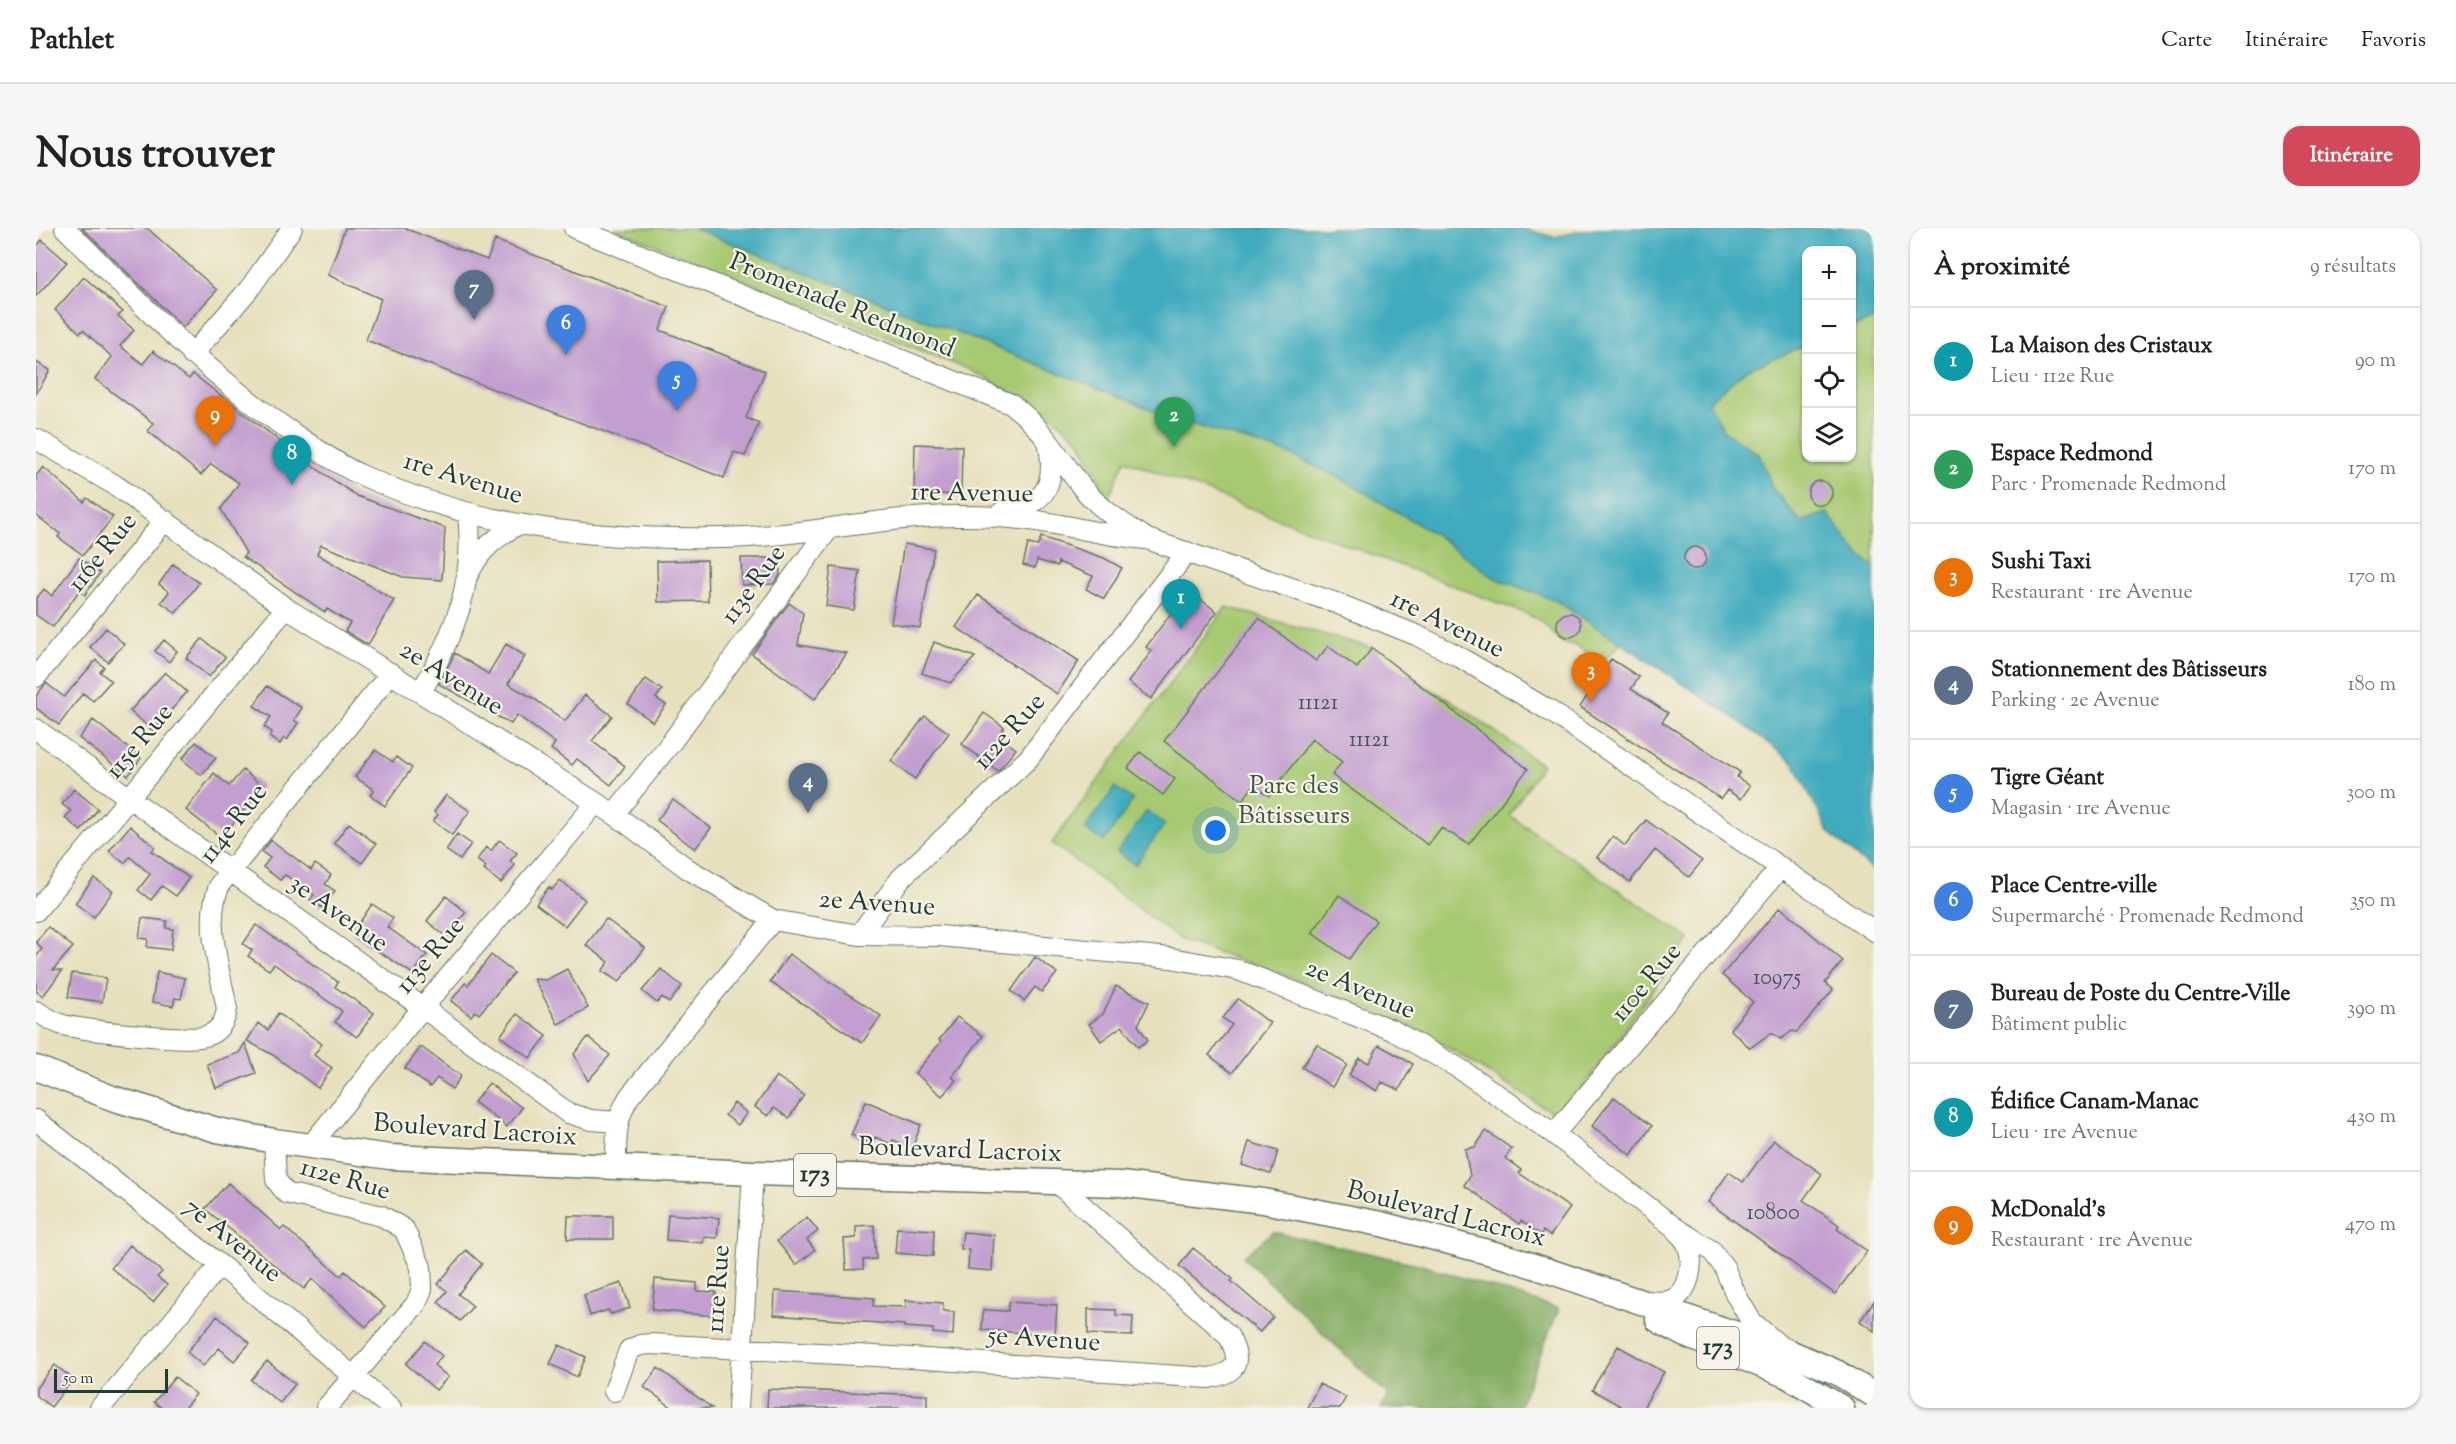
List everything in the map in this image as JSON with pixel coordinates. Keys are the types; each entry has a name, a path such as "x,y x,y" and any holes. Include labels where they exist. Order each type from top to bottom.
{"main road":[{"name":"Boulevard Lacroix","path":"36,1068 217,1130 274,1141 390,1157 616,1168 1121,1184 1263,1201 1381,1224 1510,1258 1787,1351 1838,1373 1874,1395"},
{"name":"Boulevard Lacroix","path":"1595,1286 1683,1334 1786,1375 1842,1408"}],"street":[{"name":"1re Avenue","path":"65,228 192,355 260,411 359,475 468,514 517,525 598,536 724,538 828,530 906,519 959,516 1028,520 1126,538 1148,539 1336,603 1416,635 1456,655 1550,711 1874,931"},
{"path":"192,355 250,288 292,228"},
{"name":"Promenade Redmond","path":"574,228 1011,404 1030,418 1047,437 1082,487 1097,503 1115,519 1148,539"},
{"path":"959,516 1023,508 1036,501 1045,492 1050,474 1051,454 1047,437"},
{"name":"2e Avenue","path":"36,439 98,473 286,609 614,814 688,869 772,920 859,935 940,936 1171,958 1238,970 1392,1030 1460,1069 1554,1134 1674,1227 1712,1251 1724,1267 1751,1321 1787,1351"},
{"path":"421,692 447,648 458,619 470,534 468,514"},
{"name":"116e Rue","path":"36,677 165,520"},
{"path":"465,581 477,556 496,537 517,525"},
{"name":"113e Rue","path":"614,814 670,744 828,530"},
{"name":"112e Rue","path":"859,935 901,878 1028,759 1187,552"},
{"name":"115e Rue","path":"36,911 286,609"},
{"name":"114e Rue","path":"36,1011 62,1025 101,1030 193,1039 217,1030 225,1018 226,1009 212,921 214,897 228,871 391,673"},
{"name":"3e Avenue","path":"36,729 228,871 424,1006 568,1113 591,1120 618,1122"},
{"name":"113e Rue","path":"311,1146 424,1006 596,803"},
{"name":"110e Rue","path":"1554,1134 1781,867"},
{"path":"616,1168 618,1122 621,1108 772,920"},
{"name":"7e Avenue","path":"36,1120 220,1265 391,1408"},
{"name":"112e Rue","path":"274,1141 276,1179 286,1193 382,1216 404,1229 421,1267 422,1289 416,1304 326,1408"},
{"name":"111e Rue","path":"738,1408 753,1173"},
{"name":"5e Avenue","path":"614,1391 629,1350 640,1345 742,1348 1209,1378 1226,1374 1235,1367 1237,1358 1228,1335 1057,1183"},
{"name":"2e Avenue","path":"1637,1301 1667,1301 1677,1298 1686,1286 1691,1265 1687,1244 1674,1227"},
{"path":"100,1408 220,1265"}],"green space":[{"path":"613,228 693,228 1178,420 1284,452 1337,476 1433,533 1495,578 1557,601 1621,643 1602,662 1575,645 1563,643 1541,621 1527,614 1125,460 1108,499 1080,441 1043,408 970,370"},
{"path":"1874,318 1874,567 1856,551 1827,513 1801,522 1773,489 1759,454 1725,432 1708,402 1746,370 1802,347 1802,462 1856,462 1856,325"},
{"name":"Parc des Bâtisseurs","path":"1226,607 1372,648 1390,665 1449,699 1542,765 1509,815 1690,939 1561,1118 1423,1032 1304,982 1181,940 1052,843"},
{"path":"1273,1232 1422,1265 1559,1309 1518,1408 1381,1408 1388,1395 1243,1257"}],"water":[{"path":"693,228 1521,228 1554,237 1595,228 1874,228 1874,319 1856,326 1856,246 1802,246 1802,348 1746,370 1708,402 1725,432 1759,454 1773,489 1801,522 1827,513 1856,551 1874,567 1874,872 1828,831 1794,763 1732,716 1557,601 1495,578 1433,533 1337,476 1284,452 1178,420"},
{"path":"1115,787 1133,800 1104,842 1085,829"},
{"path":"1147,811 1165,824 1135,865 1117,852"}],"building":[{"path":"82,228 147,228 217,290 183,327"},
{"path":"345,228 404,228 487,260 495,240 669,307 660,330 765,371 746,418 759,423 745,456 734,452 724,478 366,340 381,299 328,275"},
{"path":"42,240 67,262 36,296 36,247"},
{"path":"84,277 123,312 118,316 134,330 120,346 143,364 153,351 189,379 193,374 307,462 357,496 445,528 442,580 403,577 321,545 317,554 394,600 368,645 345,631 350,623 327,609 325,612 243,557 246,553 221,509 239,483 211,464 201,475 148,431 153,423 95,379 112,357 83,330 80,333 55,310"},
{"path":"36,362 50,370 36,394"},
{"path":"915,444 962,446 961,495 914,493"},
{"path":"43,467 84,502 87,498 113,517 83,555 58,537 60,534 36,515 36,476"},
{"path":"1820,481 1828,485 1832,493 1828,501 1820,505 1812,501 1808,493 1812,485"},
{"path":"1041,537 1104,558 1122,568 1104,599 1086,589 1093,576 1058,562 1057,566 1037,560 1035,568 1023,565 1028,544 1038,546"},
{"path":"904,544 934,549 920,628 891,623"},
{"path":"1695,547 1703,550 1706,558 1703,566 1695,569 1687,566 1684,558 1687,550"},
{"path":"79,558 100,573 85,595 79,591 53,627 36,615 36,599 44,589 52,596"},
{"path":"741,558 779,558 780,575 773,584 742,585"},
{"path":"707,560 708,601 658,602 657,561"},
{"path":"173,564 199,583 176,613 161,602 169,592 159,584"},
{"path":"831,567 860,571 854,610 826,606"},
{"path":"1188,590 1217,612 1151,699 1128,682 1152,651 1146,647"},
{"path":"978,595 1079,661 1057,694 956,627"},
{"path":"789,603 803,613 798,645 847,653 815,699 752,654"},
{"path":"1569,613 1574,614 1580,620 1580,630 1574,636 1569,637 1564,636 1558,630 1557,625 1558,620 1564,614"},
{"path":"1259,618 1316,661 1328,646 1357,668 1372,648 1528,769 1469,844 1441,828 1428,845 1332,775 1342,762 1312,739 1269,796 1254,785 1242,801 1164,741"},
{"path":"106,628 124,644 108,662 90,647"},
{"path":"202,639 225,657 209,677 186,658"},
{"path":"164,640 177,651 169,662 155,651"},
{"path":"934,642 975,657 950,683 922,673"},
{"path":"506,644 525,656 508,684 533,698 565,721 585,695 612,716 592,741 625,766 611,785 577,759 572,765 551,749 555,743 517,715 511,724 439,684 455,653 488,674"},
{"path":"1611,659 1639,677 1631,689 1668,713 1662,722 1740,772 1737,777 1750,786 1741,799 1727,790 1721,799 1580,707"},
{"path":"96,660 104,667 100,672 111,681 93,701 83,693 59,725 36,708 36,696 46,683 64,697"},
{"path":"165,672 187,692 153,731 130,711"},
{"path":"646,679 662,690 656,698 666,705 653,722 628,704"},
{"path":"267,686 302,708 294,720 298,723 287,740 284,738 280,744 269,737 272,732 264,727 271,717 254,706"},
{"path":"984,713 1004,727 998,736 1016,749 998,771 962,744"},
{"path":"925,716 949,733 915,779 891,761"},
{"path":"93,720 141,758 128,776 79,738"},
{"path":"196,742 216,758 201,775 182,759"},
{"path":"375,750 393,762 396,757 412,768 385,806 370,795 374,790 355,777"},
{"path":"1140,752 1175,779 1163,795 1128,768"},
{"path":"243,770 262,786 222,838 186,810 214,773 229,786"},
{"path":"74,789 98,809 81,831 65,818 71,811 62,804"},
{"path":"446,795 470,811 452,835 433,821 438,815 434,812"},
{"path":"673,800 711,828 695,849 657,820"},
{"path":"1646,820 1702,861 1689,877 1655,850 1630,882 1597,857 1613,836 1625,846"},
{"path":"349,823 376,844 362,863 334,843"},
{"path":"130,826 155,847 152,851 189,878 176,896 162,886 151,900 138,890 150,874 130,857 124,863 109,851"},
{"path":"457,834 471,844 460,860 446,850"},
{"path":"271,840 311,870 315,864 331,875 325,884 335,891 323,908 310,900 314,895 285,875 280,880 263,867 270,858 262,852"},
{"path":"499,840 517,853 510,861 515,865 501,883 484,870 486,867 477,860 486,847 491,851"},
{"path":"94,878 113,891 94,917 75,903"},
{"path":"560,880 585,900 565,926 536,904 549,887 552,890"},
{"path":"1339,895 1376,921 1349,959 1312,933"},
{"path":"446,896 466,912 446,937 427,921"},
{"path":"372,904 393,918 387,927 427,955 413,974 352,934"},
{"path":"1780,907 1843,961 1825,983 1833,990 1797,1032 1792,1031 1781,1039 1771,1033 1750,1048 1730,1029 1753,1002 1722,975"},
{"path":"142,918 167,921 166,928 173,929 171,950 147,947 148,939 139,938"},
{"path":"606,919 645,948 619,982 602,971 609,962 586,945"},
{"path":"256,925 338,982 335,987 374,1013 357,1037 335,1022 342,1011 274,964 269,970 248,956 252,950 243,944"},
{"path":"48,927 73,947 53,970 62,971 43,996 36,991 36,957 42,949 36,942"},
{"path":"789,954 881,1016 862,1043 770,982"},
{"path":"491,955 514,973 479,1014 475,1011 471,1016 451,1001 465,983 468,985"},
{"path":"1035,957 1057,973 1042,992 1035,987 1024,1001 1011,991"},
{"path":"567,969 588,1008 558,1024 534,979 546,980"},
{"path":"661,969 682,986 669,1003 662,997 657,1003 642,991"},
{"path":"157,972 185,978 181,999 175,998 173,1006 152,1002"},
{"path":"72,973 106,978 102,1002 68,997"},
{"path":"1116,986 1149,1002 1138,1025 1148,1040 1138,1047 1122,1026 1101,1041 1089,1024 1103,1014"},
{"path":"1238,999 1270,1023 1232,1073 1209,1055 1232,1025 1223,1018"},
{"path":"278,1013 322,1044 314,1055 332,1068 318,1088 273,1055 247,1041 258,1023 268,1030"},
{"path":"517,1014 547,1036 530,1058 500,1036"},
{"path":"957,1017 983,1036 952,1077 956,1080 942,1096 915,1073 941,1042 939,1040"},
{"path":"588,1037 610,1055 588,1081 574,1054"},
{"path":"245,1043 256,1073 216,1088 207,1064 239,1053"},
{"path":"1317,1044 1347,1065 1332,1087 1302,1067"},
{"path":"1379,1045 1413,1064 1399,1090 1382,1082 1377,1091 1349,1075 1359,1058 1369,1063"},
{"path":"421,1047 461,1076 452,1089 437,1078 430,1087 405,1068"},
{"path":"776,1076 804,1095 789,1118 774,1108 768,1116 755,1107"},
{"path":"489,1083 522,1108 507,1127 474,1102"},
{"path":"1614,1097 1652,1126 1631,1155 1592,1126"},
{"path":"866,1101 921,1125 912,1148 893,1140 891,1144 875,1137 872,1144 851,1135"},
{"path":"734,1103 747,1113 738,1125 725,1115"},
{"path":"1486,1131 1512,1149 1505,1158 1521,1170 1519,1173 1570,1208 1550,1236 1543,1231 1541,1235 1521,1221 1519,1224 1464,1185 1470,1176 1465,1149 1475,1147"},
{"path":"1774,1140 1822,1174 1803,1200 1839,1225 1837,1229 1867,1251 1835,1294 1708,1202 1729,1172 1743,1182"},
{"path":"1249,1142 1278,1151 1271,1174 1242,1165"},
{"path":"228,1183 281,1230 284,1227 341,1276 345,1271 385,1307 366,1327 312,1279 304,1289 205,1209"},
{"path":"668,1214 719,1218 717,1238 704,1237 703,1243 666,1240"},
{"path":"568,1216 613,1216 613,1239 567,1239"},
{"path":"807,1217 818,1231 807,1240 815,1250 796,1265 777,1241"},
{"path":"874,1225 876,1259 863,1260 863,1269 846,1270 844,1239 856,1238 856,1226"},
{"path":"897,1228 934,1230 933,1256 895,1253"},
{"path":"963,1232 994,1235 992,1271 968,1269 969,1250 961,1249"},
{"path":"130,1245 162,1272 157,1277 167,1285 153,1302 111,1268"},
{"path":"1193,1248 1233,1279 1231,1281 1273,1317 1260,1332 1179,1266"},
{"path":"466,1250 482,1264 458,1294 473,1306 460,1321 438,1302 447,1291 438,1284"},
{"path":"655,1279 697,1283 697,1291 716,1292 714,1316 652,1310"},
{"path":"622,1283 630,1308 611,1314 608,1310 590,1316 584,1295"},
{"path":"775,1291 874,1298 873,1306 906,1307 906,1300 943,1303 943,1311 954,1312 953,1335 933,1333 933,1329 904,1327 904,1325 774,1315"},
{"path":"1874,1301 1874,1331 1860,1321"},
{"path":"1009,1302 1057,1305 1055,1335 982,1330 983,1310 1008,1311"},
{"path":"1088,1309 1116,1310 1116,1315 1133,1316 1132,1336 1088,1334"},
{"path":"217,1316 250,1343 234,1361 219,1348 203,1366 187,1352"},
{"path":"425,1341 442,1356 434,1365 448,1377 436,1390 406,1364"},
{"path":"559,1345 586,1357 577,1377 550,1364"},
{"path":"1618,1346 1664,1372 1643,1408 1624,1408 1592,1390"},
{"path":"267,1361 295,1384 280,1403 251,1380"},
{"path":"55,1365 73,1379 51,1407 36,1395 36,1388"},
{"path":"658,1368 712,1408 673,1408 644,1387"},
{"path":"175,1377 196,1394 184,1408 162,1408 154,1402"},
{"path":"1319,1384 1346,1397 1340,1408 1307,1408"},
{"path":"768,1389 927,1395 927,1408 767,1408"}],"place":[{"name":"Bureau de Poste du Centre-Ville","path":"474,320"},
{"name":"Place Centre-ville","path":"566,355"},
{"name":"Tigre Géant","path":"677,411"},
{"name":"McDonald's","path":"215,446"},
{"name":"Espace Redmond","path":"1174,447"},
{"name":"Édifice Canam-Manac","path":"292,485"},
{"name":"La Maison des Cristaux","path":"1181,629"},
{"name":"Sushi Taxi","path":"1591,702"},
{"name":"Stationnement des Bâtisseurs","path":"808,813"}]}
